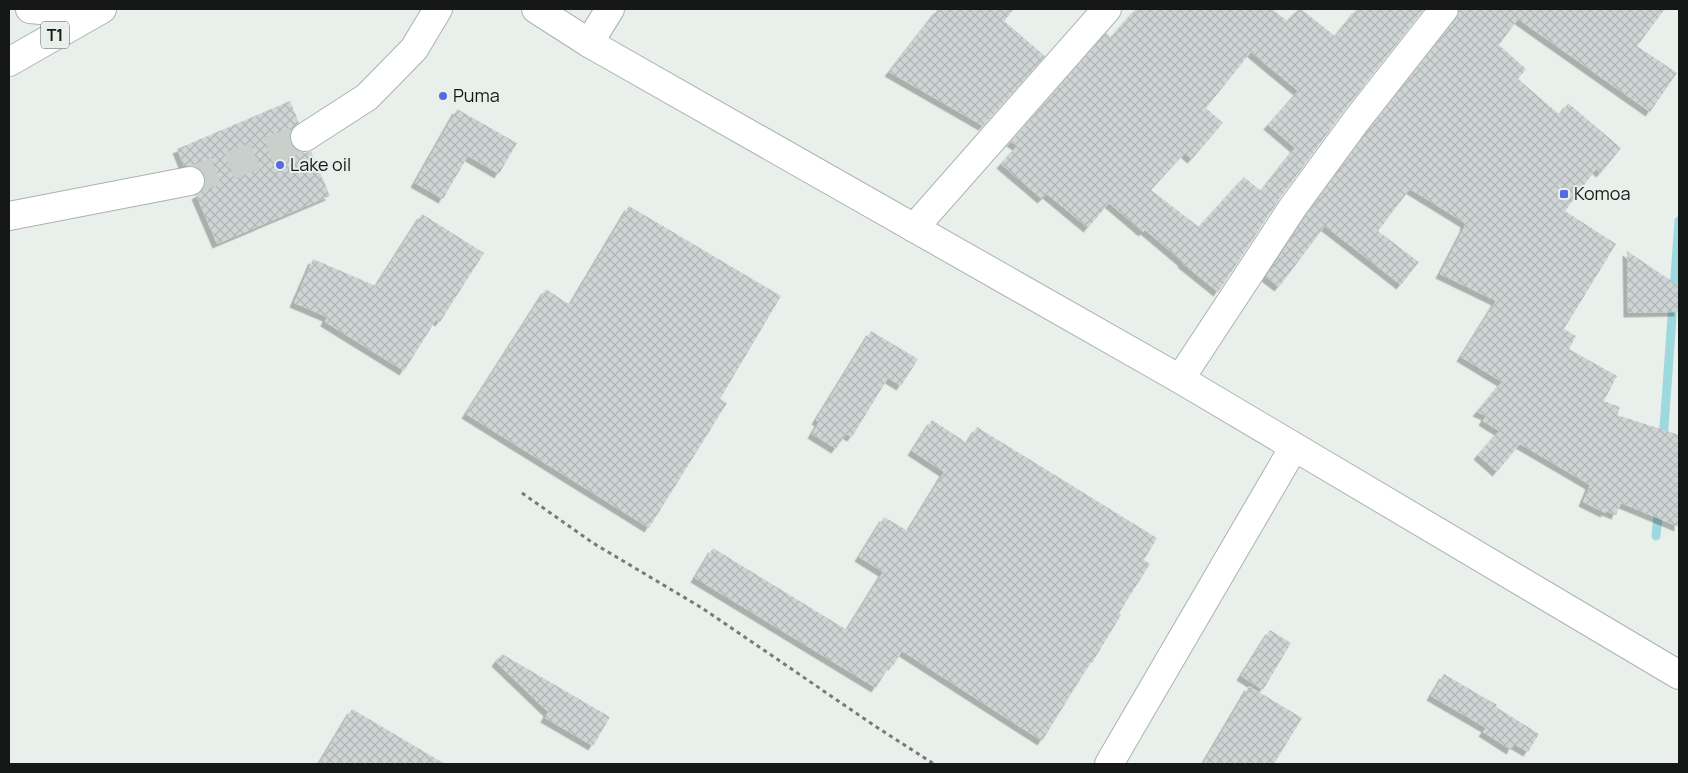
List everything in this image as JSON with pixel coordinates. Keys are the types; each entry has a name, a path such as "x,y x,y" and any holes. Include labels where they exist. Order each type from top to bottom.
{"main road":[{"name":"T1","path":"30,9 62,9"},
{"name":"T1","path":"9,62 102,9"},
{"path":"305,137 367,97 414,48 438,9"},
{"path":"536,9 589,43 1180,379 1679,675"},
{"path":"589,43 610,9"},
{"path":"914,228 1107,9"},
{"path":"1180,379 1293,207 1356,121 1444,9"},
{"path":"9,216 190,181"},
{"path":"1110,764 1294,447"}],"path":[{"path":"522,493 594,543 702,608 934,764"}],"building":[{"path":"938,9 1014,9 1004,21 1045,56 983,126 889,72"},
{"path":"1136,9 1272,9 1287,21 1298,9 1301,9 1335,36 1357,9 1424,9 1343,112 1280,198 1218,292 1145,230 1143,232 1109,203 1088,228 1047,194 1042,199 1001,164 1017,146 1011,142 1106,33 1111,37","holes":["1251,52 1298,91 1268,125 1295,148 1261,191 1244,177 1199,227 1151,190 1185,153 1192,159 1223,123 1206,108"]},
{"path":"1459,9 1665,9 1637,46 1677,73 1650,112 1518,19 1499,45 1526,69 1518,79 1560,115 1568,103 1621,148 1601,173 1596,169 1565,211 1616,244 1564,329 1576,336 1569,349 1617,376 1604,401 1620,407 1617,415 1679,435 1679,527 1621,503 1616,515 1606,511 1605,513 1583,502 1590,485 1520,444 1497,472 1478,455 1499,431 1483,421 1486,416 1477,412 1502,382 1461,357 1496,301 1440,274 1465,223 1410,189 1378,231 1419,262 1401,285 1325,226 1279,287 1266,277 1306,216 1368,130 1456,19"},
{"path":"290,101 299,123 291,130 289,137 292,145 298,151 305,153 311,151 330,196 217,244 196,195 205,187 205,178 201,170 196,166 184,166 177,149"},
{"path":"457,109 517,143 499,174 468,156 443,199 415,183"},
{"path":"629,206 781,296 720,399 727,403 649,528 466,414 546,289 570,305"},
{"path":"422,214 484,253 440,322 436,320 404,371 325,322 327,317 294,303 313,259 376,286"},
{"path":"1627,251 1679,286 1679,312 1628,313"},
{"path":"871,331 918,359 901,386 888,378 852,437 846,434 836,449 812,434 819,422 816,420"},
{"path":"932,420 967,443 977,427 1157,538 1144,560 1150,564 1119,613 1121,615 1092,663 1042,741 902,651 893,666 890,665 876,688 695,578 713,548 847,630 883,572 859,557 884,517 908,531 944,472 912,451"},
{"path":"1270,630 1291,643 1263,690 1241,676"},
{"path":"502,654 610,717 593,746 545,718 548,712 496,662"},
{"path":"1444,674 1497,705 1496,707 1539,734 1528,752 1514,744 1511,750 1483,732 1486,728 1431,696"},
{"path":"1249,686 1302,718 1274,764 1203,764"},
{"path":"352,709 445,764 319,764"}],"waterway":[{"path":"1663,441 1679,221"},
{"path":"1656,536 1659,507"}],"tunnel":[{"path":"190,181 305,137"}],"place":[{"name":"Puma","path":"443,96"},
{"name":"Lake oil","path":"280,165"},
{"name":"Komoa","path":"1564,194"}]}
